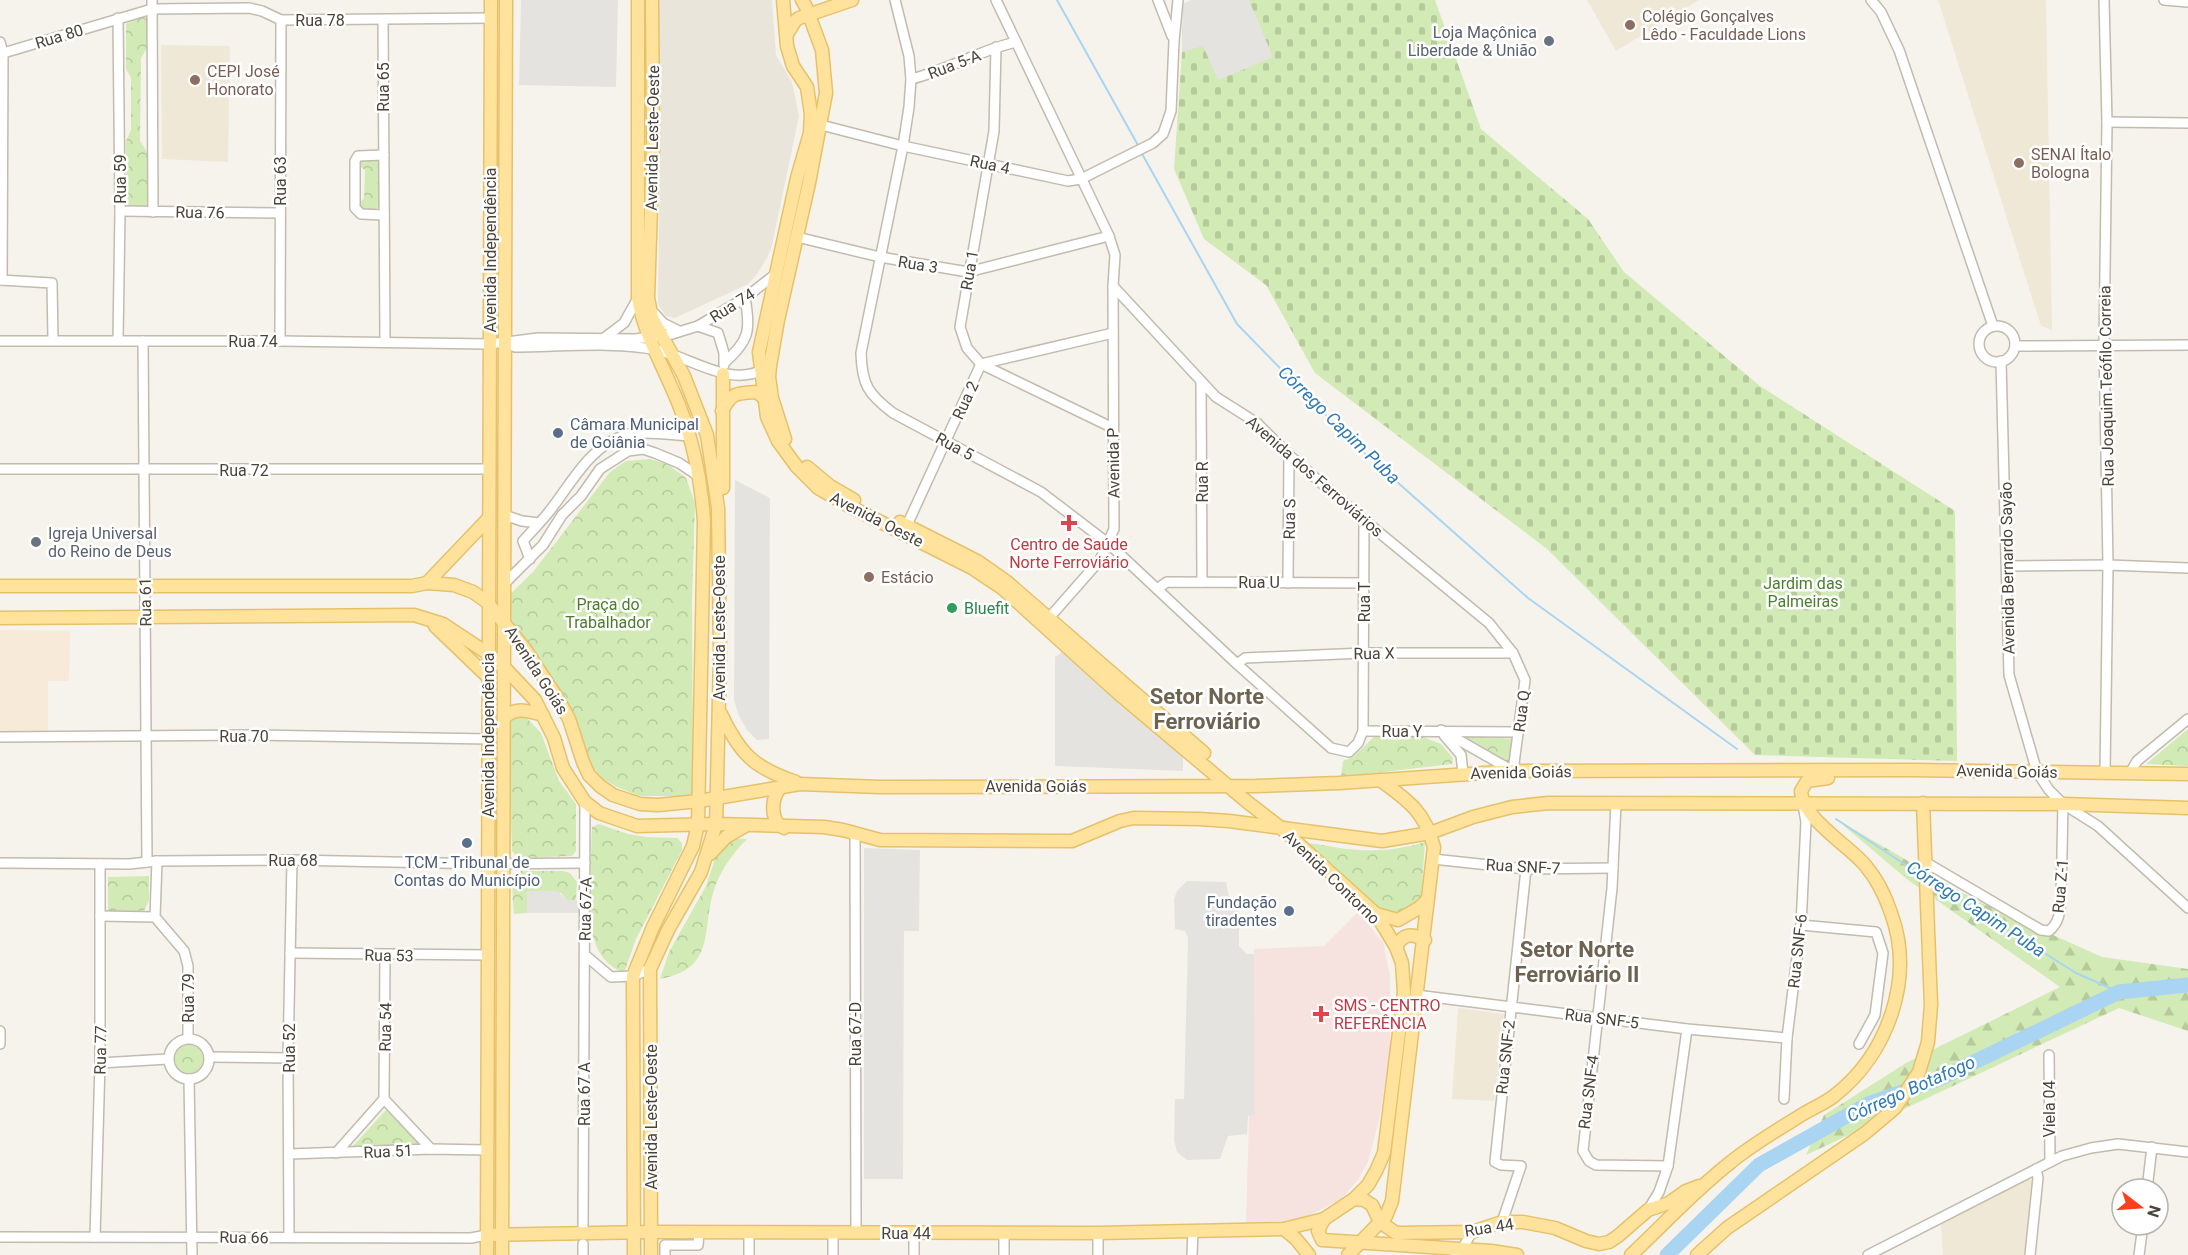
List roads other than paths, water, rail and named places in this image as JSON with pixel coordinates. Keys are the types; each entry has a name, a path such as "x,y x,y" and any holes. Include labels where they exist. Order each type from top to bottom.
{"main road":[{"name":"Avenida Independência","path":"487,1255 489,739 487,602 491,0"},
{"name":"Avenida Independência","path":"502,1255 506,0"},
{"name":"Avenida Leste-Oeste","path":"638,0 643,298 673,354 707,435 717,492 718,528 719,710 716,824 701,872 668,930 650,969 651,1255"},
{"name":"Avenida Leste-Oeste","path":"634,1255 633,976 653,927 693,846 698,824 704,521 700,477 690,436 656,350 641,319 652,146 652,0"},
{"name":"Avenida Oeste","path":"783,0 787,46 793,66 807,87 812,114 810,133 797,178 759,352 769,377 784,438 801,463 837,490 969,556 994,572 1241,785"},
{"name":"Avenida Oeste","path":"802,0 822,50 826,93 797,237 765,368 764,398 767,417 778,441 797,467 818,488 989,579 1119,694 1281,828"},
{"path":"787,33 795,21 852,0"},
{"path":"801,75 817,72 824,67"},
{"path":"718,528 723,510 724,368"},
{"path":"722,412 732,396 738,393 757,392 764,398"},
{"path":"427,583 488,519"},
{"name":"Avenida Goiás","path":"0,586 412,586 427,583 454,585 473,592 487,602 503,619 558,699 569,719 589,775 613,795 640,804 658,805 727,798 800,784 880,787 1077,785 1195,787 1380,780 1513,771 1889,770 2188,774"},
{"name":"Avenida Goiás","path":"0,618 414,615 428,619 443,624 487,653 504,667 535,700 554,738 563,768 585,802 599,813 637,826 716,824 824,828 843,830 880,840 1072,841 1120,821 1134,818 1229,820 1382,841 1401,840 1430,833 1473,817 1512,807 1548,803 2063,804 2188,808"},
{"path":"428,619 488,676"},
{"path":"504,718 511,711 522,709 543,716"},
{"path":"719,710 733,740 751,759 770,773 800,784"},
{"path":"1195,787 1202,779 1203,763"},
{"path":"1631,1255 1732,1161 1832,1098 1849,1083 1877,1048 1886,1031 1899,977 1900,957 1893,916 1883,891 1865,865 1822,825 1803,803 1801,791 1807,781 1812,779 1878,776 1889,770"},
{"path":"1348,1255 1386,1216 1392,1202 1416,995 1425,940 1434,847 1422,815 1401,795 1380,780"},
{"path":"781,787 775,794 774,814 777,824 784,828"},
{"path":"1697,1255 1727,1228 1864,1134 1895,1108 1919,1072 1931,1024 1923,803"},
{"path":"707,857 722,840 746,825"},
{"name":"Avenida Contorno","path":"1281,828 1376,914 1396,947 1402,963 1404,992 1384,1153 1368,1185 1354,1199 1324,1219"},
{"path":"1376,914 1398,920 1419,908 1428,899"},
{"path":"1396,947 1407,935 1425,940"},
{"path":"1648,1210 1669,1203 1686,1191 1706,1184"},
{"name":"Rua 44","path":"1354,1199 1364,1200 1372,1205 1380,1222 1396,1233 1472,1232 1503,1222 1539,1224 1599,1244 1609,1242 1618,1236 1648,1210"},
{"path":"1284,1229 1309,1254 1322,1240 1318,1231 1324,1219"},
{"name":"Rua 44","path":"487,1235 583,1238 652,1232 698,1238 749,1233 1098,1233 1284,1229 1324,1219"},
{"name":"Rua 44","path":"1322,1240 1517,1255"}],"street":[{"name":"Rua 5","path":"895,0 909,56 911,79 903,146 861,353 862,376 874,398 893,413 1041,492 1109,544 1331,748 1349,752 1358,743 1363,731"},
{"path":"996,0 1109,236 1115,255 1113,286"},
{"path":"1081,179 1153,143 1163,134 1171,111 1178,0"},
{"path":"1871,0 1881,12 1899,50 1992,326"},
{"name":"Rua Joaquim Teófilo Correia","path":"2104,0 2107,122 2104,345 2108,565 2105,772"},
{"path":"2164,0 2188,2"},
{"path":"1162,1 1174,41"},
{"name":"Rua 78","path":"118,18 152,4 249,8 281,20 491,18"},
{"name":"Rua 59","path":"152,4 153,212"},
{"name":"Rua 59","path":"118,18 120,211 118,340"},
{"name":"Rua 80","path":"2,54 118,18"},
{"name":"Rua 63","path":"280,341 281,20"},
{"name":"Rua 65","path":"383,20 385,342"},
{"path":"0,42 2,54 1,280 52,283 53,340"},
{"path":"996,47 1016,42"},
{"name":"Rua 5-A","path":"911,79 930,75 996,47"},
{"name":"Rua 1","path":"996,47 996,104 960,327 967,348 981,364 1113,428"},
{"path":"2107,122 2188,123"},
{"name":"Rua 4","path":"821,125 903,146 1068,181 1081,179"},
{"path":"384,155 358,156 355,161 355,208 361,214 384,215"},
{"name":"Rua 76","path":"120,211 280,213"},
{"name":"Rua 3","path":"797,237 880,257 968,272 1109,236"},
{"name":"Rua 74","path":"0,341 506,344 515,340 538,338 663,336 699,326 745,298 777,273"},
{"name":"Avenida P","path":"1049,618 1100,560 1114,529 1113,286"},
{"name":"Avenida dos Ferroviários","path":"1113,286 1216,397 1257,423 1364,520 1489,623 1513,653"},
{"path":"643,298 657,318 669,328 681,332"},
{"name":"Avenida Leste-Oeste","path":"603,338 624,323 643,298"},
{"path":"724,368 742,347 748,314 745,298"},
{"path":"699,326 718,333 722,343 724,368"},
{"path":"1992,326 2001,326 2009,330 2014,337 2015,346 2013,353 2001,361 1992,361 1984,356 1979,346 1982,334 1992,326"},
{"name":"Rua 2","path":"907,525 981,364 1113,333"},
{"name":"Rua 61","path":"143,341 146,736 152,862"},
{"name":"Rua 74","path":"506,344 515,348 634,346 724,368 743,376 765,368"},
{"path":"2015,346 2188,345"},
{"name":"Avenida Bernardo Sayão","path":"2001,361 2009,675 2037,772"},
{"name":"Rua R","path":"1201,382 1202,582"},
{"path":"530,559 523,541 591,457 626,434 690,436"},
{"path":"503,585 543,545 562,515 581,496 600,469 628,451 643,450 655,453 679,463 700,477"},
{"name":"Rua S","path":"1288,583 1289,454"},
{"name":"Rua 72","path":"0,469 489,469"},
{"path":"504,514 522,521 539,523"},
{"name":"Rua T","path":"1363,731 1364,520"},
{"path":"2008,566 2108,565 2188,568"},
{"name":"Rua U","path":"1157,589 1167,582 1364,583"},
{"name":"Rua X","path":"1237,664 1245,658 1364,653 1513,653"},
{"name":"Rua Q","path":"1513,653 1525,680 1513,771"},
{"path":"2130,772 2137,761 2188,719"},
{"name":"Rua Y","path":"1441,730 1513,771"},
{"name":"Rua Y","path":"1441,730 1461,755 1463,773"},
{"name":"Rua Y","path":"1363,731 1518,732"},
{"name":"Rua 70","path":"0,737 252,735 489,739"},
{"path":"2037,772 2049,790 2063,804 2098,826 2188,908"},
{"path":"585,802 585,862"},
{"name":"Rua SNF-4","path":"1616,803 1613,868 1583,1151 1589,1161 1596,1165 1668,1166"},
{"name":"Rua SNF-6","path":"1784,1099 1787,1038 1801,925 1806,822 1803,803"},
{"name":"Rua Z-1","path":"1925,864 2041,930 2049,931 2056,925 2061,900 2063,804"},
{"name":"Rua 67-D","path":"855,834 856,1233"},
{"name":"Rua SNF-7","path":"1433,859 1526,868 1613,868"},
{"name":"Rua 68","path":"0,863 100,864 292,860 489,864 585,862"},
{"name":"Rua 52","path":"289,1238 288,1058 292,860"},
{"path":"100,916 155,916 152,862"},
{"name":"Rua 67-A","path":"585,862 585,955"},
{"name":"Rua 77","path":"94,1237 100,1063 100,864"},
{"name":"Rua SNF-2","path":"1503,1222 1521,1166 1501,1165 1495,1162 1526,868"},
{"name":"Rua 79","path":"155,916 184,951 188,966 188,1038"},
{"path":"1801,925 1876,932 1883,953 1875,1014 1859,1044"},
{"name":"Rua 53","path":"290,953 488,955"},
{"name":"Rua 54","path":"384,1099 386,955"},
{"path":"585,955 611,977 633,976 650,969"},
{"name":"Rua 67 A","path":"583,1255 585,955"},
{"name":"Rua SNF-5","path":"1416,995 1687,1029 1787,1038"},
{"path":"1668,1166 1687,1029"},
{"path":"0,1031 0,1044"},
{"path":"188,1038 204,1046 209,1057 208,1064 201,1075 189,1079 177,1075 169,1065 168,1059 172,1047 182,1039 188,1038"},
{"name":"Viela 04","path":"2049,1055 2050,1162"},
{"path":"209,1057 288,1058"},
{"path":"100,1063 168,1059"},
{"path":"189,1079 192,1255"},
{"path":"336,1153 384,1099 431,1149"},
{"path":"1868,1255 2062,1156 2118,1144 2188,1152"},
{"path":"2148,1177 2152,1147"},
{"name":"Rua 51","path":"289,1154 431,1149 487,1150"},
{"name":"Rua 44","path":"1648,1210 1659,1192 1668,1166"},
{"path":"2030,1255 2038,1178 2036,1169"},
{"path":"1192,1230 1192,1255"},
{"path":"1459,1252 1472,1232"},
{"path":"749,1233 749,1255"},
{"path":"833,1233 833,1255"},
{"path":"914,1233 914,1255"},
{"path":"1004,1233 1004,1255"},
{"path":"1098,1233 1098,1255"},
{"name":"Rua 66","path":"0,1237 471,1238 487,1235"},
{"path":"2139,1255 2141,1237"},
{"path":"664,1255 665,1245 698,1238"}],"waterway":[{"name":"Córrego Capim Puba","path":"1057,0 1139,147"},
{"name":"Córrego Capim Puba","path":"1141,152 1237,324 1352,442 1528,598 1737,749"},
{"name":"Córrego Capim Puba","path":"1836,819 1921,875"},
{"name":"Córrego Capim Puba","path":"1931,881 2076,973 2119,992"},
{"name":"Córrego Botafogo","path":"1667,1255 1759,1165 1868,1104 1939,1079 2119,992 2188,985"}],"place":[{"name":"Colégio Gonçalves Lêdo - Faculdade Lions","path":"1630,25"},
{"name":"Loja Maçônica Liberdade & União","path":"1549,41"},
{"name":"CEPI José Honorato","path":"195,80"},
{"name":"SENAI Ítalo Bologna","path":"2019,163"},
{"name":"Câmara Municipal de Goiânia","path":"558,433"},
{"name":"Centro de Saúde Norte Ferroviário","path":"1069,523"},
{"name":"Igreja Universal do Reino de Deus","path":"36,542"},
{"name":"Estácio","path":"869,577"},
{"name":"Bluefit","path":"952,608"},
{"name":"TCM - Tribunal de Contas do Município","path":"467,843"},
{"name":"Fundação tiradentes","path":"1289,911"},
{"name":"SMS - CENTRO REFERÊNCIA","path":"1321,1014"}],"district":[{"name":"Setor Norte Ferroviário","path":"1207,708"},
{"name":"Setor Norte Ferroviário II","path":"1577,962"}],"park label":[{"name":"Jardim das Palmeiras","path":"1803,592"},
{"name":"Praça do Trabalhador","path":"608,613"}]}
